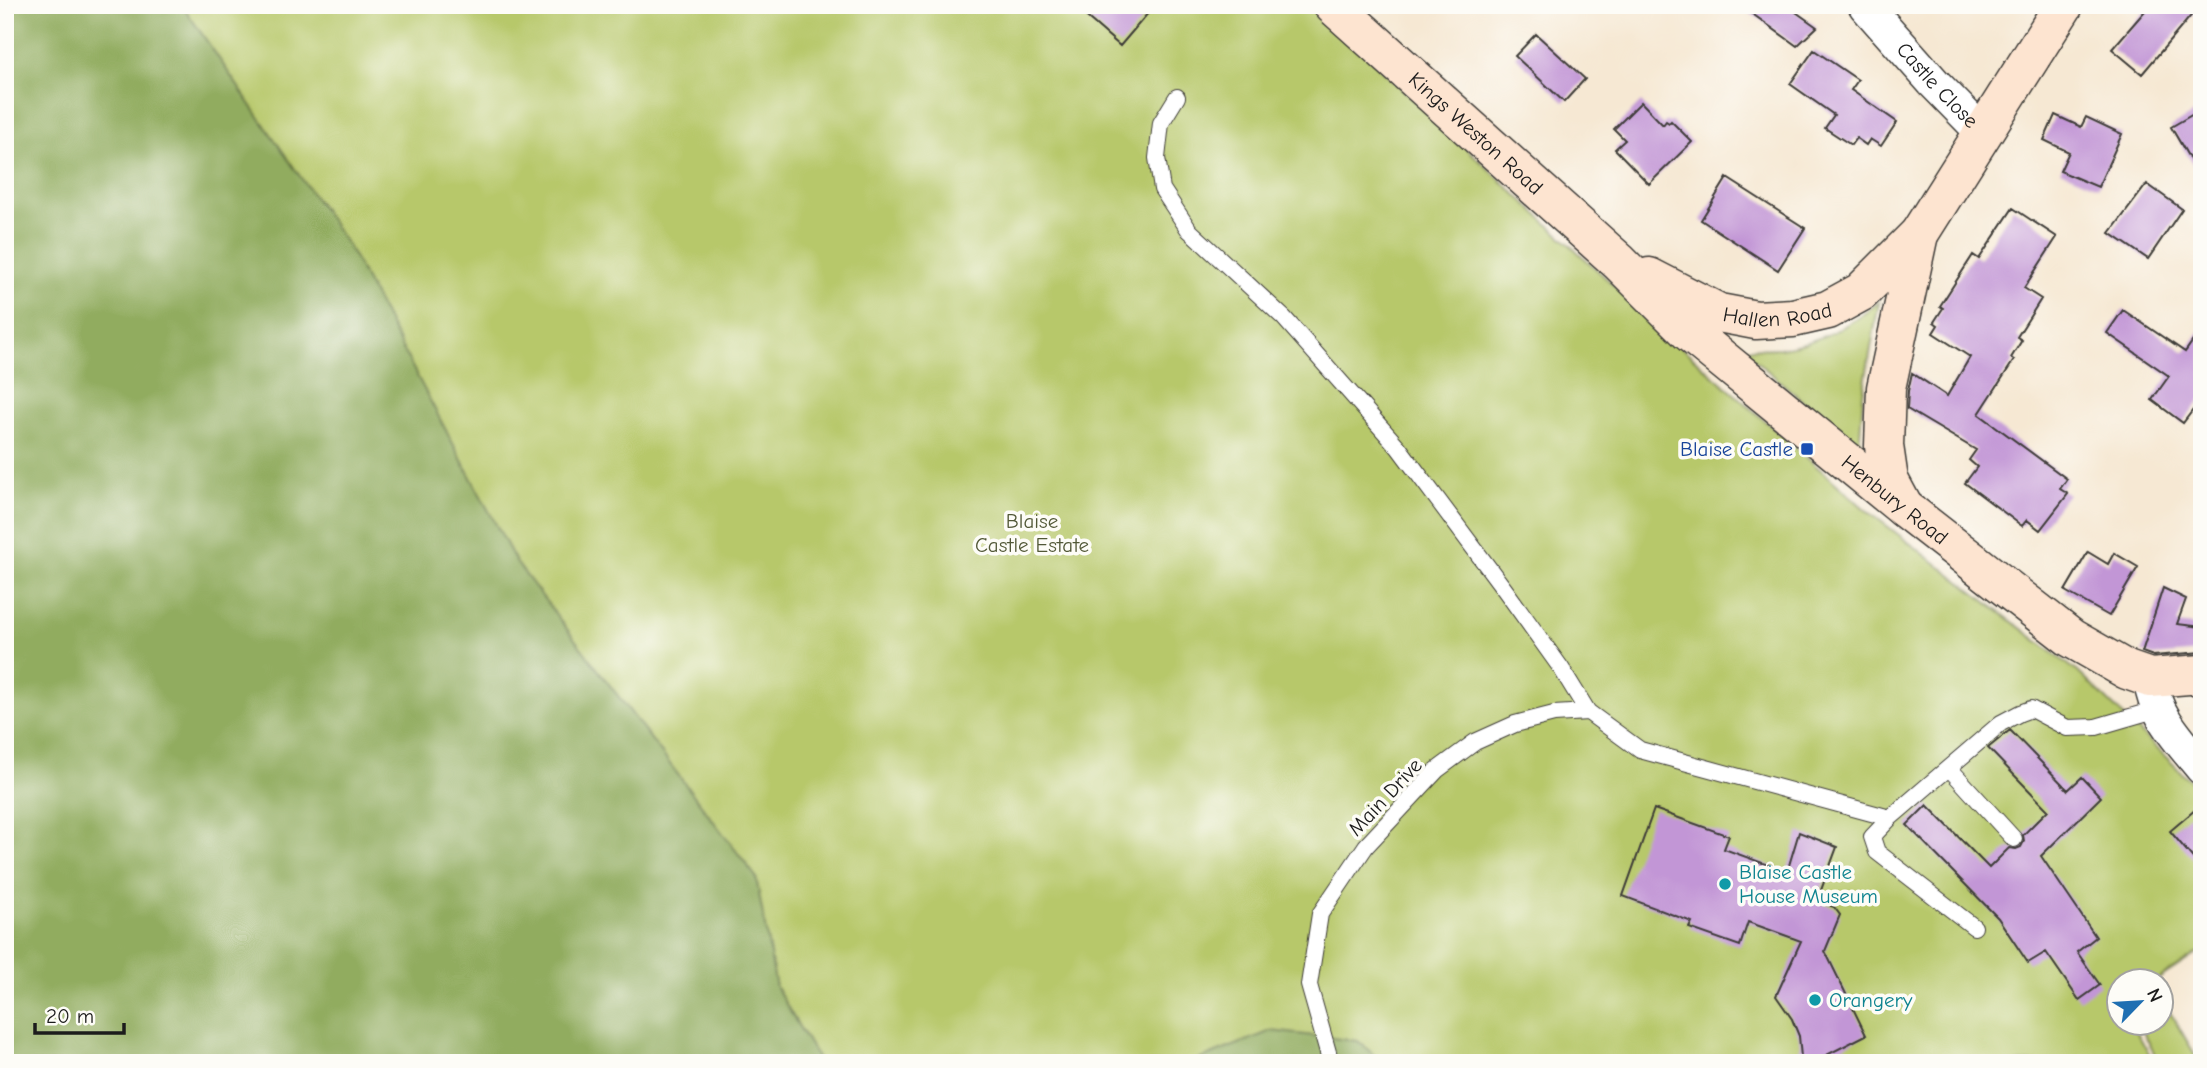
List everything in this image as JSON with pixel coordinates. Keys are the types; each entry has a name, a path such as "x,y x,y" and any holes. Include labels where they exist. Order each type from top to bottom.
{"main road":[{"name":"Kings Weston Road","path":"1334,5 1619,262"},
{"name":"Hallen Road","path":"1619,262 1719,313 1756,320 1793,318 1828,310 1861,292 1919,234 2064,5"},
{"name":"Hallen Road","path":"1903,508 1889,480 1884,446 1886,388 1919,234"},
{"name":"Henbury Road","path":"1619,262 1689,332 1903,508 2071,638 2127,670 2154,693 2202,674"}],"street":[{"name":"Castle Close","path":"1865,5 1934,83 1983,133"},
{"path":"2154,693 2174,733 2202,768"}],"lane":[{"path":"1177,97 1161,123 1157,158 1162,189 1182,220 1189,230 1284,318 1399,448 1561,668 1588,712 1640,750 1891,818"},
{"path":"1974,927 1877,852 1872,838 1891,818 2001,723 2020,713 2031,709 2067,728 2096,727 2154,693"},
{"name":"Main Drive","path":"1331,1063 1309,985 1320,914 1366,846 1437,770 1475,742 1516,724 1554,714 1588,712"},
{"path":"1949,768 2014,839"}],"green space":[{"name":"Blaise Castle Estate","path":"5,5 1312,5 1664,332 1865,509 2078,672 2202,792 2202,950 2176,967 2106,967 2106,1036 2139,1036 2154,1063 5,1063"},
{"path":"5,5 182,5 348,246 516,562 756,877 776,987 820,1063 5,1063"},
{"path":"1879,302 1863,394 1859,449 1741,348 1780,348 1820,338 1857,319"},
{"path":"2176,1023 2200,1063 2159,1063 2146,1036 2176,1036"},
{"path":"1271,1031 1358,1041 1383,1063 1191,1063"}],"building":[{"path":"1073,5 1155,5 1120,46"},
{"path":"1740,5 1786,5 1817,27 1797,46"},
{"path":"2150,5 2200,5 2142,74 2112,49"},
{"path":"1536,34 1585,79 1564,102 1515,56"},
{"path":"1814,50 1858,80 1851,90 1897,122 1881,146 1870,139 1866,145 1856,138 1851,145 1825,128 1834,115 1790,84"},
{"path":"1641,102 1663,125 1666,121 1671,121 1692,142 1649,184 1615,149 1625,140 1614,129"},
{"path":"2202,109 2202,180 2171,127"},
{"path":"2055,115 2081,127 2086,117 2122,134 2098,187 2060,171 2069,152 2044,140"},
{"path":"1727,178 1805,228 1778,270 1701,220"},
{"path":"2147,184 2182,209 2148,259 2110,233"},
{"path":"2013,208 2057,237 2024,288 2041,299 2017,337 2022,340 2011,358 2014,360 1979,414 2067,479 2060,489 2068,494 2040,530 2027,520 2022,526 1965,483 1977,467 1969,460 1976,450 1907,409 1912,373 1947,396 1970,357 1933,333 1938,325 1934,322 1943,308 1940,306 1973,255 1979,259"},
{"path":"2123,310 2185,352 2202,328 2202,398 2183,423 2152,400 2169,376 2107,333"},
{"path":"2088,552 2108,564 2114,553 2138,567 2109,616 2065,591"},
{"path":"2163,588 2186,599 2177,624 2202,627 2202,652 2153,656 2142,652"},
{"path":"2010,730 2068,790 2082,777 2101,797 2041,856 2096,937 2077,952 2100,985 2079,1000 2046,952 2028,963 1998,918 1907,825 1927,805 1989,868 2009,848 2021,847 2023,835 2048,810 1988,748"},
{"path":"2202,804 2202,869 2170,831"},
{"name":"Blaise Castle House Museum","path":"1654,809 1729,836 1724,849 1787,872 1799,832 1837,847 1817,901 1834,907 1840,915 1825,951 1866,1035 1821,1058 1801,1057 1799,1036 1792,1019 1776,996 1801,941 1748,922 1740,946 1689,928 1692,922 1623,896"}],"place":[{"name":"Blaise Castle","path":"1807,449"},
{"name":"Blaise Castle House Museum","path":"1725,884"},
{"name":"Orangery","path":"1815,1000"}]}
